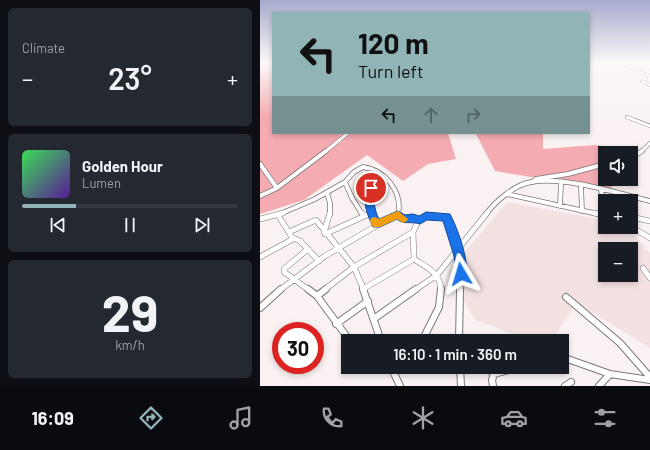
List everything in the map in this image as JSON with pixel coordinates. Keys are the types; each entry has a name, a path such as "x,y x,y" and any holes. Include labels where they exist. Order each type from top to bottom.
{"street":[{"path":"627,117 650,126"},
{"path":"260,196 277,188 344,138 347,134"},
{"path":"638,155 650,143"},
{"path":"260,164 277,188"},
{"path":"375,318 436,275 492,206 507,194 536,179 568,174 598,166"},
{"path":"260,219 278,215 306,205 345,182 354,172 363,167 376,172 390,181 398,192 400,206 398,214"},
{"path":"376,172 369,195 371,213 377,224"},
{"path":"345,182 352,198 364,216"},
{"path":"532,182 561,183 581,186 650,201"},
{"path":"560,206 561,183"},
{"path":"581,186 582,211"},
{"path":"601,190 602,194"},
{"path":"324,233 330,218 330,200 327,193"},
{"path":"507,194 582,211 598,212"},
{"path":"324,233 371,213"},
{"path":"398,214 403,219 413,218 420,220"},
{"path":"260,308 292,279 337,247 398,214"},
{"path":"278,215 293,238 300,241 319,261"},
{"path":"317,296 354,267 413,232 420,220 426,216 447,217 461,264 459,334"},
{"path":"638,218 650,221"},
{"path":"289,232 314,220 354,267 375,318 380,334"},
{"path":"638,231 650,238"},
{"path":"413,232 414,259"},
{"path":"260,257 293,238"},
{"path":"308,249 284,269 284,272 317,296 344,334"},
{"path":"414,259 433,271 436,275 441,291 439,308 426,334"},
{"path":"363,290 414,259"},
{"path":"643,268 650,278"},
{"path":"566,297 620,343 650,377"},
{"path":"336,324 368,301"},
{"path":"569,358 610,374 650,380"},
{"path":"395,374 400,386"},
{"path":"460,374 461,386"},
{"path":"493,386 492,380 494,374"},
{"path":"599,386 610,374"}],"shaded area":[{"path":"260,82 272,82 272,134 448,134 456,159 428,164 403,181 367,155 304,200 260,214"},
{"path":"476,134 543,134 543,149 595,145 603,146 598,146 598,186 612,186 610,190 495,171"},
{"path":"507,202 598,219 598,234 634,234 650,253 650,348 577,303 556,334 513,334 475,320 448,272"}],"slow traffic":[{"path":"375,221 377,224 398,214 403,219"}],"route":[{"path":"371,188 369,202 371,213 377,224 398,214 403,219 415,218 420,220 426,216 447,217 460,256 461,274"}]}
